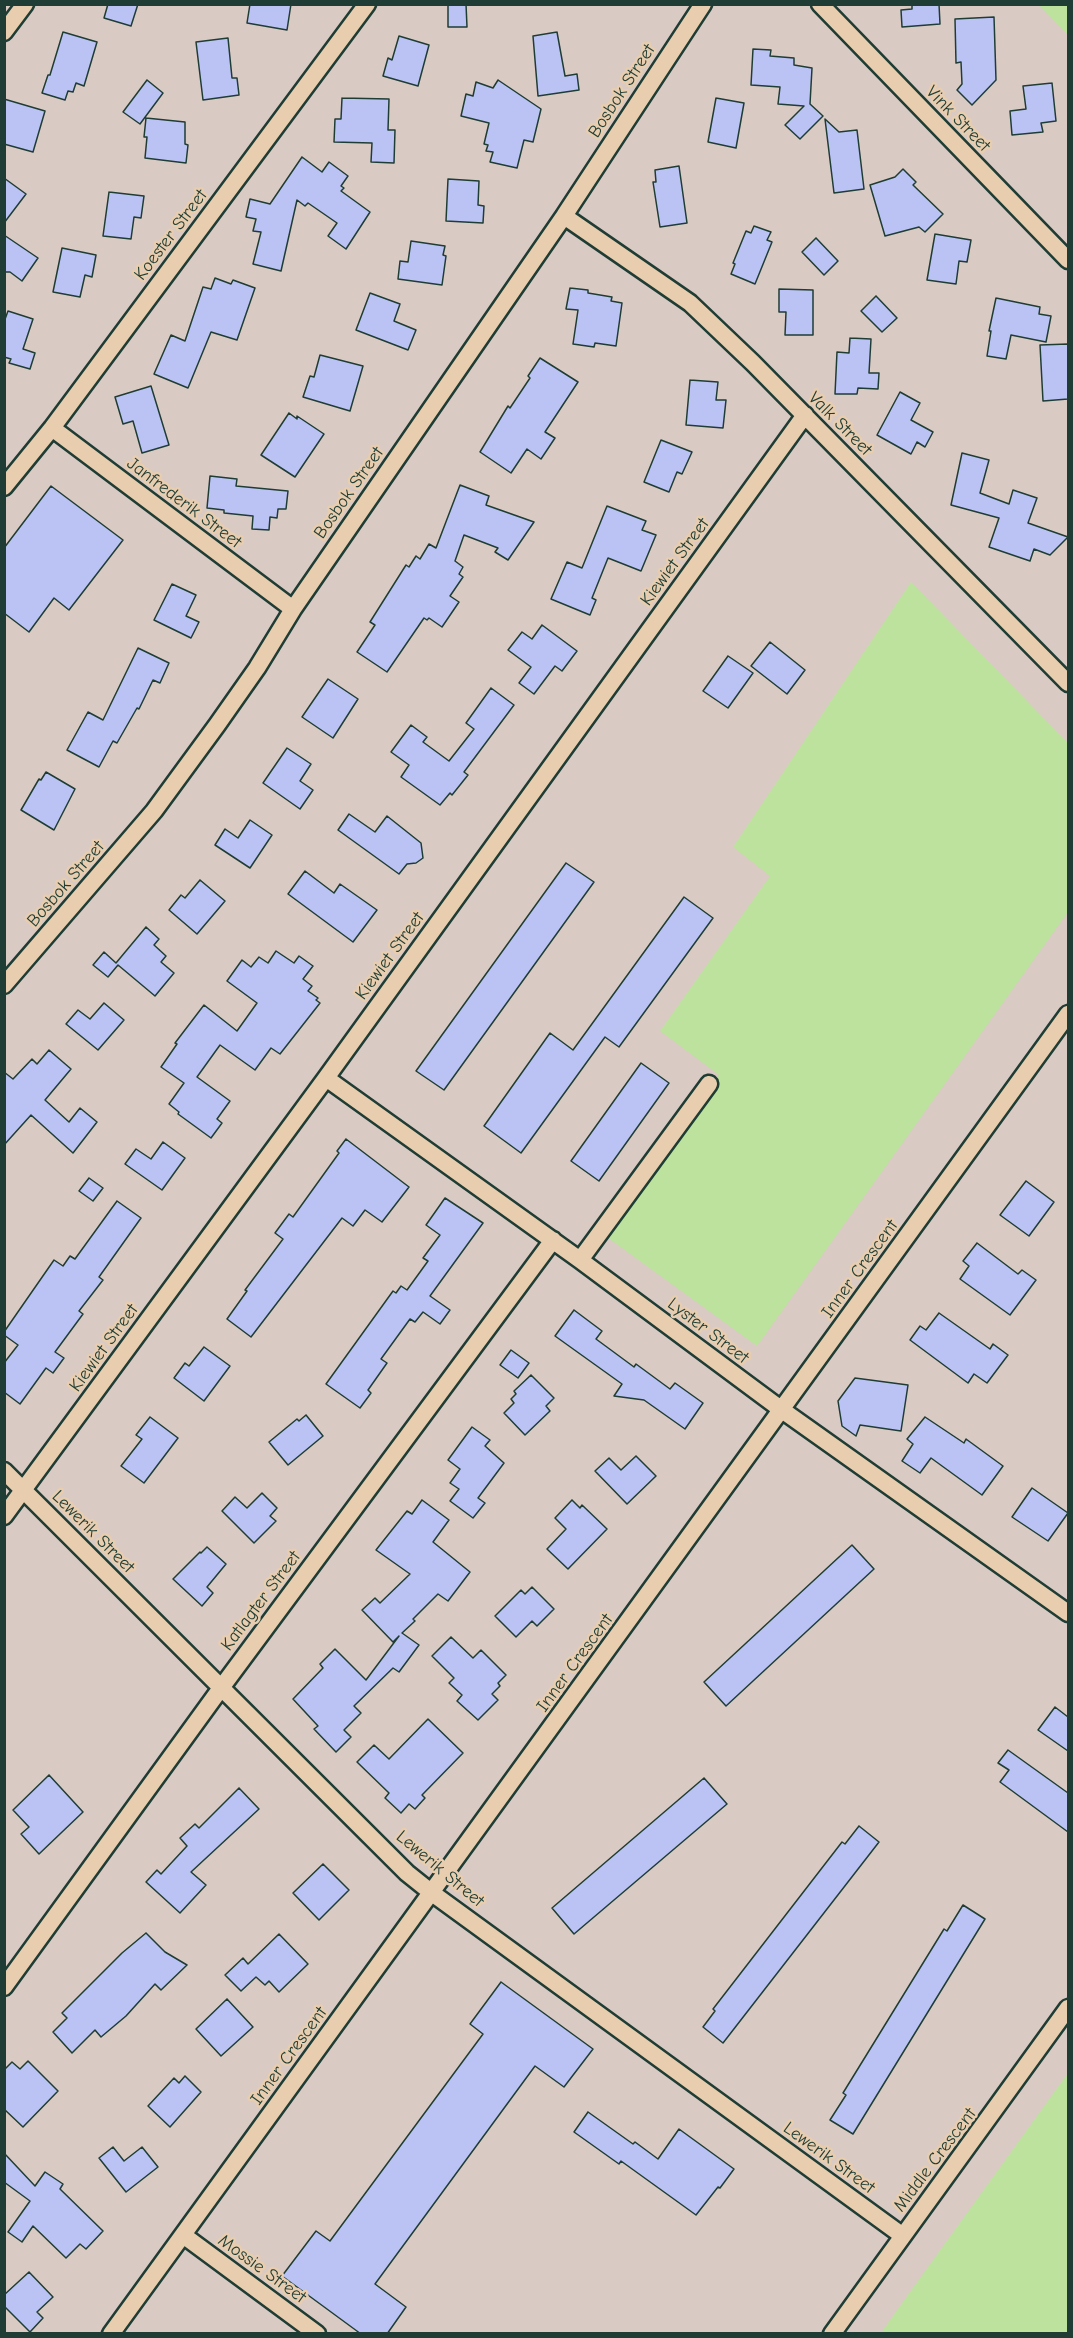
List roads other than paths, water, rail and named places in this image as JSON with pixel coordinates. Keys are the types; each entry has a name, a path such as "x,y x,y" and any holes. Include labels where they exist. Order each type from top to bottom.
{"street":[{"path":"4,32 25,4"},
{"name":"Koester Street","path":"4,488 52,428 367,4"},
{"name":"Bosbok Street","path":"4,985 154,812 256,669 293,609 564,216 703,4"},
{"name":"Vink Street","path":"820,4 1068,260"},
{"name":"Valk Street","path":"564,216 690,303 805,416 1068,683"},
{"name":"Kiewiet Street","path":"4,1516 326,1078 805,416"},
{"name":"Janfrederik Street","path":"52,428 293,609"},
{"name":"Inner Crescent","path":"111,2334 1068,1014"},
{"name":"Lyster Street","path":"326,1078 553,1240 782,1410 1068,1613"},
{"path":"580,1260 709,1084"},
{"name":"Katlagter Street","path":"4,1987 221,1688 553,1240"},
{"name":"Lewerik Street","path":"4,1471 407,1873 903,2236"},
{"name":"Middle Crescent","path":"832,2334 1068,2008"},
{"name":"Mossie Street","path":"183,2235 317,2334"}]}
